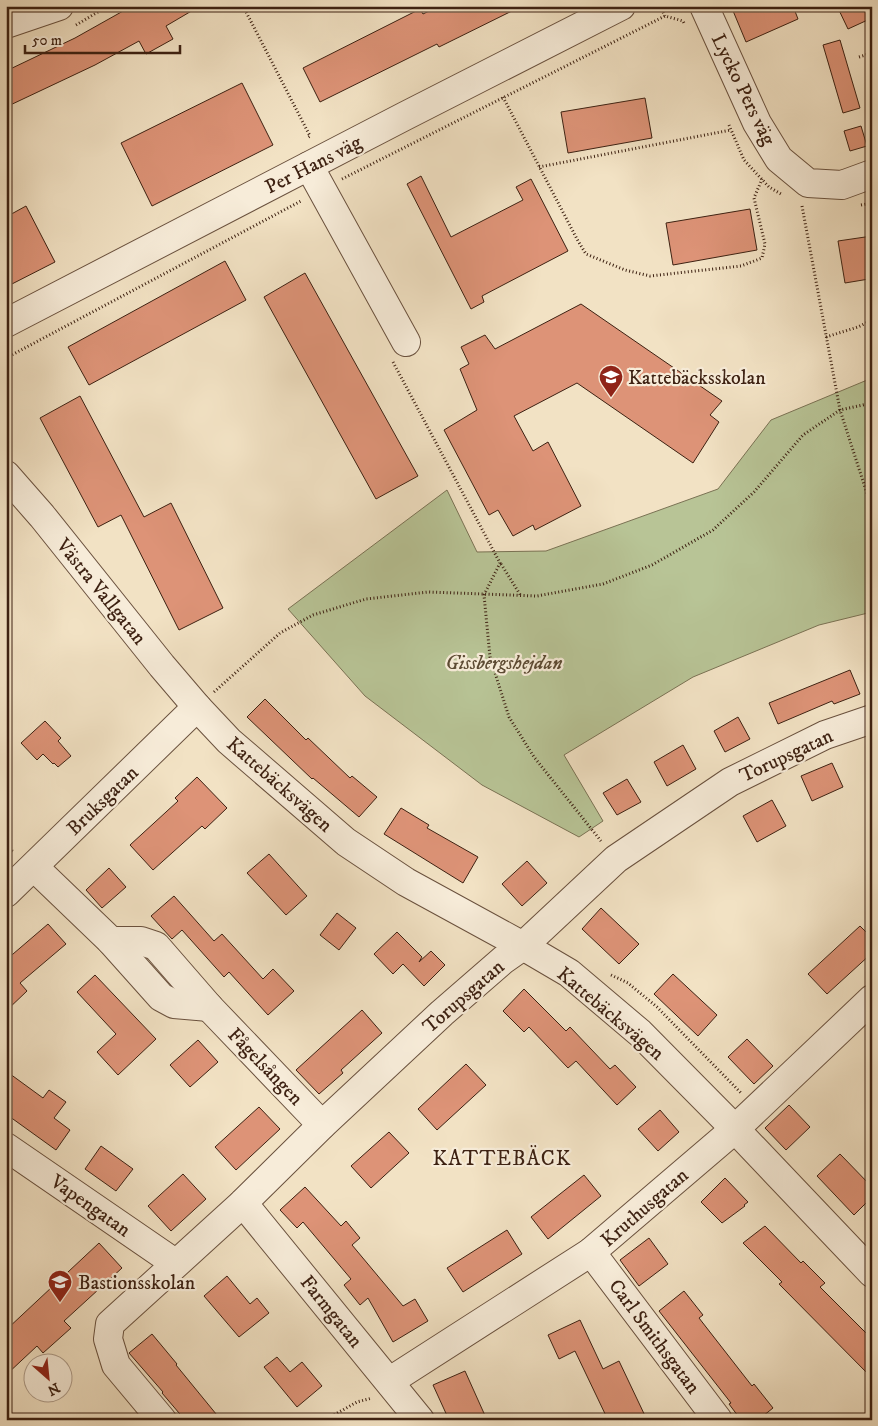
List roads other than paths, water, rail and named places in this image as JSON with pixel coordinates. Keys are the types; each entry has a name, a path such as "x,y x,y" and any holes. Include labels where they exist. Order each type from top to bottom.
{"street":[{"path":"6,24 59,6"},
{"name":"Per Hans väg","path":"6,323 305,153 621,6"},
{"name":"Lycko Pers väg","path":"704,6 757,123 778,159 808,183 842,185 872,174"},
{"path":"305,153 398,348"},
{"name":"Västra Vallgatan","path":"6,475 42,516 197,707"},
{"name":"Bruksgatan","path":"6,893 197,707"},
{"name":"Kattebäcksvägen","path":"197,707 229,740 346,842 406,882 523,946 569,974 640,1033 735,1128 872,1273"},
{"name":"Torupsgatan","path":"162,1420 116,1364 108,1339 110,1324 243,1203 322,1125 442,1013 503,960 523,946 616,859 730,782 825,735 872,719"},
{"name":"Fågelsången","path":"34,867 112,941 141,941 156,946 209,1007 322,1125"},
{"name":"Kruthusgatan","path":"391,1383 591,1252 735,1128 872,999"},
{"name":"Vapengatan","path":"6,1147 175,1263"},
{"name":"Farmgatan","path":"243,1203 420,1420"},
{"name":"Carl Smithsgatan","path":"591,1252 718,1420"}],"place":[{"name":"Kattebäcksskolan","path":"611,398"},
{"name":"Bastionsskolan","path":"60,1303"}],"district":[{"name":"KATTEBÄCK","path":"502,1158"}],"park label":[{"name":"Gissbergshejdan","path":"504,662"}]}
